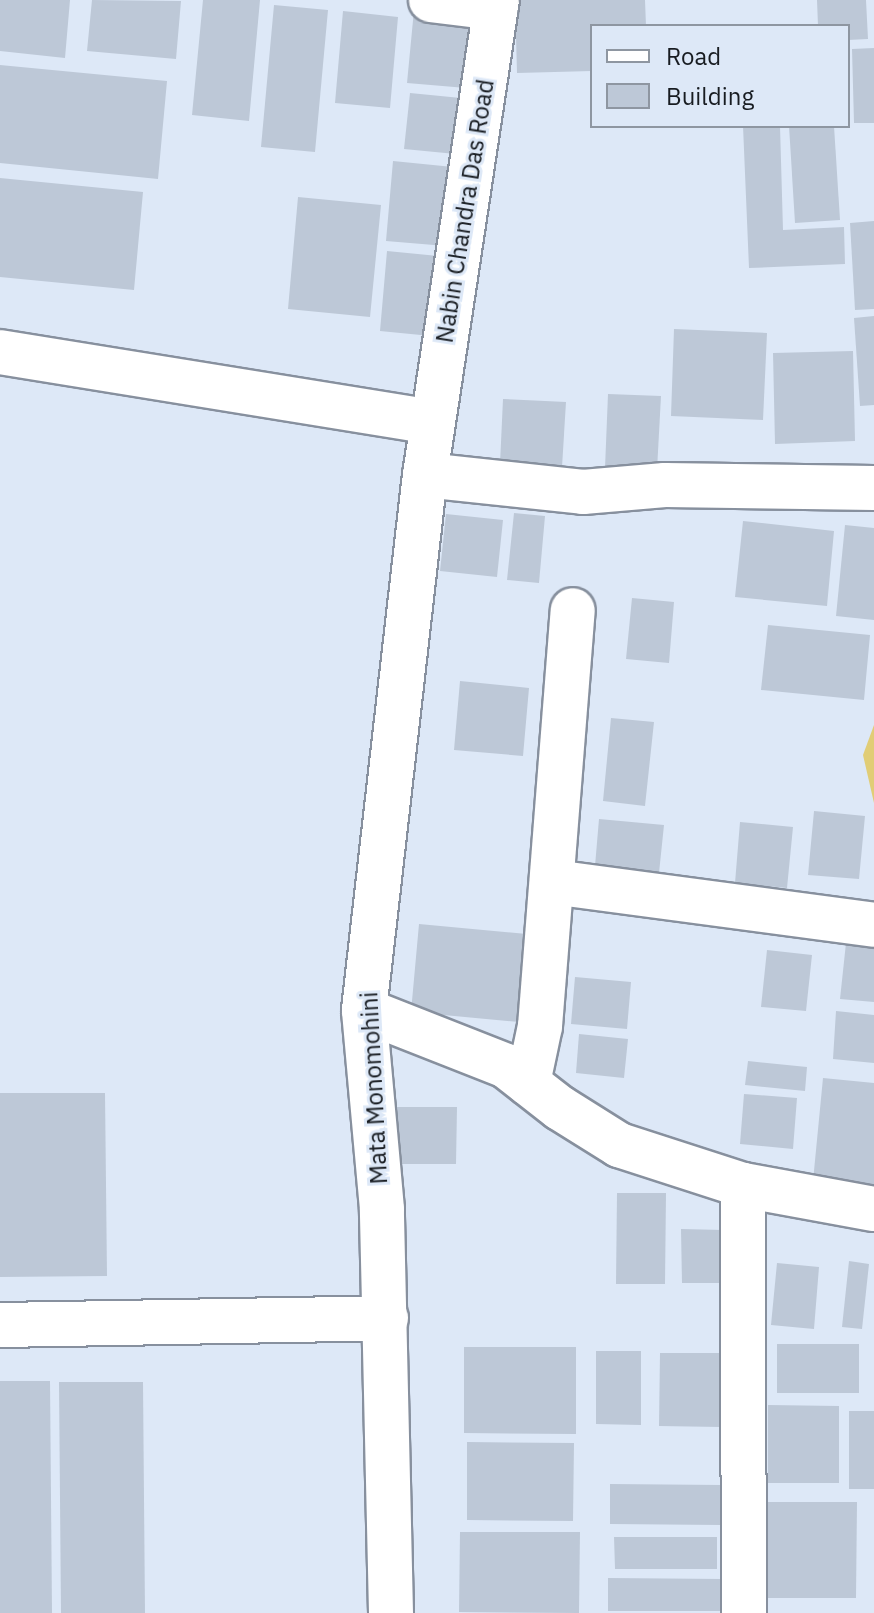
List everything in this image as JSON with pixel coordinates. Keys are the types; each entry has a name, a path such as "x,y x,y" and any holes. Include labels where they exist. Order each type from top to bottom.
{"street":[{"path":"431,0 496,4"},
{"name":"Nabin Chandra Das Road","path":"432,422 496,4"},
{"path":"0,352 432,422"},
{"name":"Mata Monomohini","path":"391,1613 382,1209 364,1010 432,422"},
{"path":"425,475 583,492 665,485 874,488"},
{"path":"528,1083 540,1026 573,610"},
{"path":"553,882 874,925"},
{"path":"364,1010 506,1066 560,1108 619,1145 743,1185 874,1209"},
{"path":"743,1185 744,1613"},
{"path":"0,1325 386,1318"}],"shaded area":[{"path":"874,725 874,803 863,755"}],"building":[{"path":"0,0 70,0 65,58 0,51"},
{"path":"92,0 181,1 176,59 87,51"},
{"path":"203,0 260,0 249,121 192,115"},
{"path":"515,0 645,0 646,24 590,24 590,71 517,73"},
{"path":"817,0 866,0 868,39 850,40 850,24 818,24"},
{"path":"274,5 328,10 315,152 261,147"},
{"path":"414,10 484,16 478,89 407,83"},
{"path":"343,11 398,17 390,108 335,103"},
{"path":"874,48 874,123 854,123 852,49"},
{"path":"0,65 167,81 158,179 0,163"},
{"path":"410,93 471,99 466,155 404,149"},
{"path":"743,128 780,128 783,230 844,227 845,264 749,268"},
{"path":"789,128 834,128 840,220 795,223"},
{"path":"393,161 453,167 446,246 386,241"},
{"path":"0,178 143,192 134,290 0,277"},
{"path":"298,197 381,205 370,317 288,309"},
{"path":"874,221 874,309 855,310 850,223"},
{"path":"387,251 438,256 431,336 380,331"},
{"path":"874,316 874,405 860,406 854,318"},
{"path":"674,329 767,333 763,420 671,416"},
{"path":"853,351 855,441 775,444 773,353"},
{"path":"608,394 661,396 657,470 605,468"},
{"path":"503,399 566,402 562,467 500,464"},
{"path":"514,513 545,516 539,583 507,580"},
{"path":"446,514 503,520 497,577 440,571"},
{"path":"743,521 834,531 827,606 735,597"},
{"path":"845,525 874,528 874,620 836,616"},
{"path":"632,598 674,602 669,663 626,659"},
{"path":"768,625 870,635 864,700 761,690"},
{"path":"460,681 529,688 523,756 454,750"},
{"path":"611,718 654,722 645,806 603,801"},
{"path":"814,811 865,816 859,879 808,875"},
{"path":"599,819 664,825 659,873 595,866"},
{"path":"740,822 793,827 787,888 735,883"},
{"path":"419,924 527,934 519,1022 411,1012"},
{"path":"846,943 874,946 874,1002 840,999"},
{"path":"767,950 812,955 806,1011 761,1007"},
{"path":"575,977 631,982 627,1029 571,1024"},
{"path":"836,1011 874,1015 874,1063 833,1059"},
{"path":"579,1034 628,1039 624,1078 576,1073"},
{"path":"748,1061 807,1067 805,1091 745,1085"},
{"path":"823,1078 874,1083 874,1187 813,1181"},
{"path":"0,1093 105,1093 107,1276 0,1277"},
{"path":"744,1094 797,1098 793,1149 740,1144"},
{"path":"396,1107 457,1107 456,1164 396,1164"},
{"path":"617,1193 666,1193 665,1284 616,1284"},
{"path":"681,1229 723,1230 722,1283 682,1283"},
{"path":"849,1261 869,1264 862,1329 842,1327"},
{"path":"777,1263 819,1267 814,1329 771,1325"},
{"path":"777,1344 859,1344 859,1393 777,1393"},
{"path":"464,1347 576,1347 576,1434 464,1433"},
{"path":"596,1351 641,1351 641,1425 596,1424"},
{"path":"660,1353 722,1353 721,1427 659,1426"},
{"path":"0,1381 50,1381 52,1613 0,1613"},
{"path":"59,1382 143,1382 145,1613 61,1613"},
{"path":"768,1405 839,1406 839,1483 768,1483"},
{"path":"849,1411 874,1411 874,1489 849,1489"},
{"path":"467,1442 574,1443 573,1521 467,1520"},
{"path":"610,1484 721,1485 721,1525 610,1524"},
{"path":"760,1502 857,1502 856,1598 760,1598"},
{"path":"460,1532 580,1532 579,1613 459,1612"},
{"path":"614,1537 717,1537 717,1569 615,1569"},
{"path":"608,1578 722,1579 721,1611 608,1611"}]}
